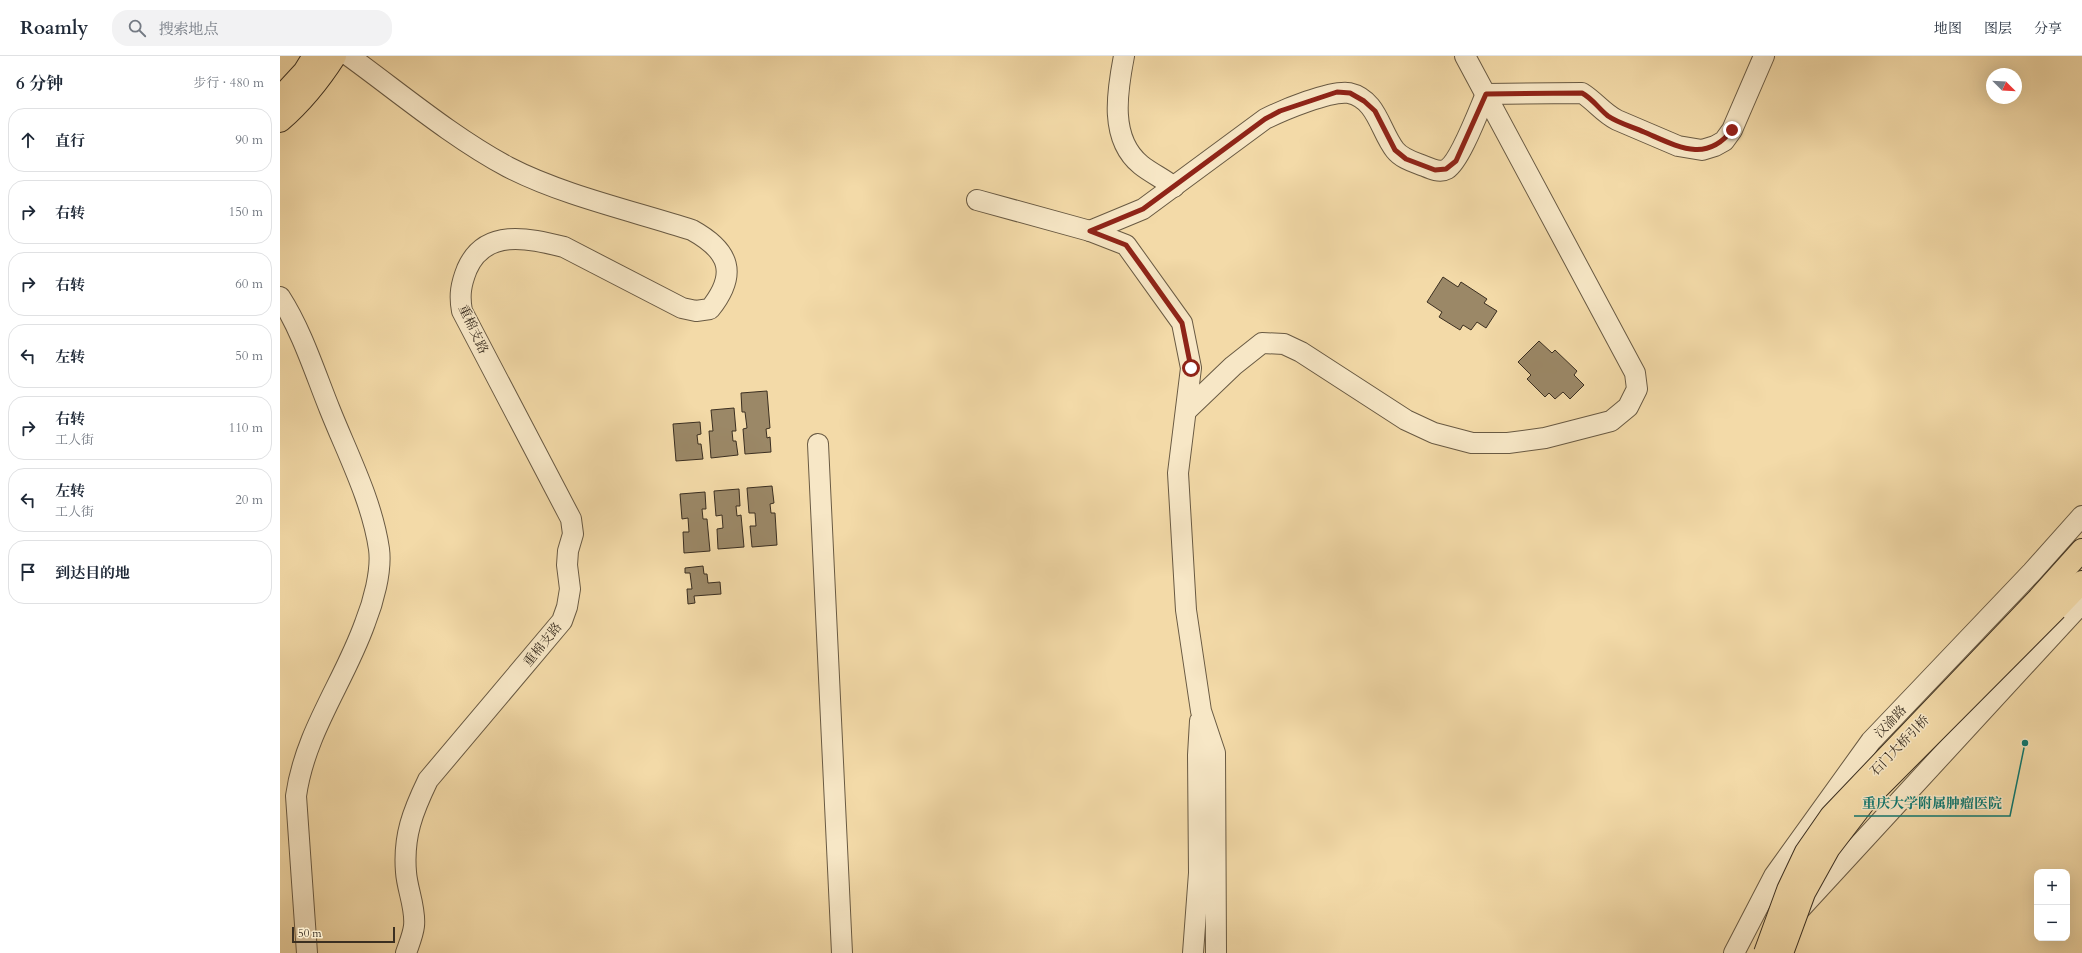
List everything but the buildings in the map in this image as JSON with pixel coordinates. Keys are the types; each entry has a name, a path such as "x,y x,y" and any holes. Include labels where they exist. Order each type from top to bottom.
{"main road":[{"path":"280,98 304,72 314,56"},
{"path":"280,121 297,106 318,82 335,56"},
{"path":"2047,604 2082,550"},
{"path":"2047,604 2082,582"},
{"name":"石门大桥引桥","path":"1765,953 1788,890 1806,852 1831,816 2047,604"},
{"name":"石门大桥引桥","path":"1782,953 1804,893 1829,848 1865,801 2047,604"}],"street":[{"name":"重棉支路","path":"349,56 465,140 508,167 557,187 692,230 709,239 721,251 726,265 725,282 719,298 710,309 696,311 682,308 564,247 520,238 498,240 482,248 470,264 462,280 459,297 462,311 571,519 573,534 568,551 567,565 570,589 567,607 562,621 428,780 418,800 409,822 406,849 406,872 414,926 406,953"},
{"path":"1124,56 1121,71 1118,121 1121,139 1128,151 1141,164 1174,187"},
{"path":"1186,411 1233,366 1262,343 1284,344 1302,352 1406,420 1434,433 1472,443 1508,443 1545,438 1611,421 1628,407 1637,389 1635,373 1465,56"},
{"path":"1486,94 1582,93 1590,98 1608,116 1678,146 1702,150 1724,141 1732,130 1764,56"},
{"path":"1090,231 1143,209 1265,119 1280,111 1337,92 1350,93 1364,101 1375,111 1395,150 1406,159 1435,170 1446,169 1456,161 1486,94"},
{"path":"977,200 1090,231 1126,245 1182,323 1191,368 1178,473 1186,610 1201,711 1215,753 1216,953"},
{"path":"280,297 300,335 372,514 379,551 376,588 365,624 309,744 299,771 296,796 307,953"},
{"path":"818,444 842,953"},
{"name":"汉渝路","path":"1734,953 1774,876 1871,740 2032,572 2082,516"},
{"path":"1765,953 1807,901 2082,603"},
{"path":"1193,953 1199,873 1198,756 1201,711"}],"place":[{"name":"重庆大学附属肿瘤医院","path":"2025,743"}],"route":[{"path":"1191,368 1182,323 1126,245 1090,231 1143,209 1252,128 1280,111 1337,92 1350,93 1364,101 1375,111 1395,150 1406,159 1435,170 1446,169 1456,161 1486,94 1582,93 1590,98 1608,116 1678,146 1691,150 1702,150 1714,146 1724,141 1732,130"}]}
